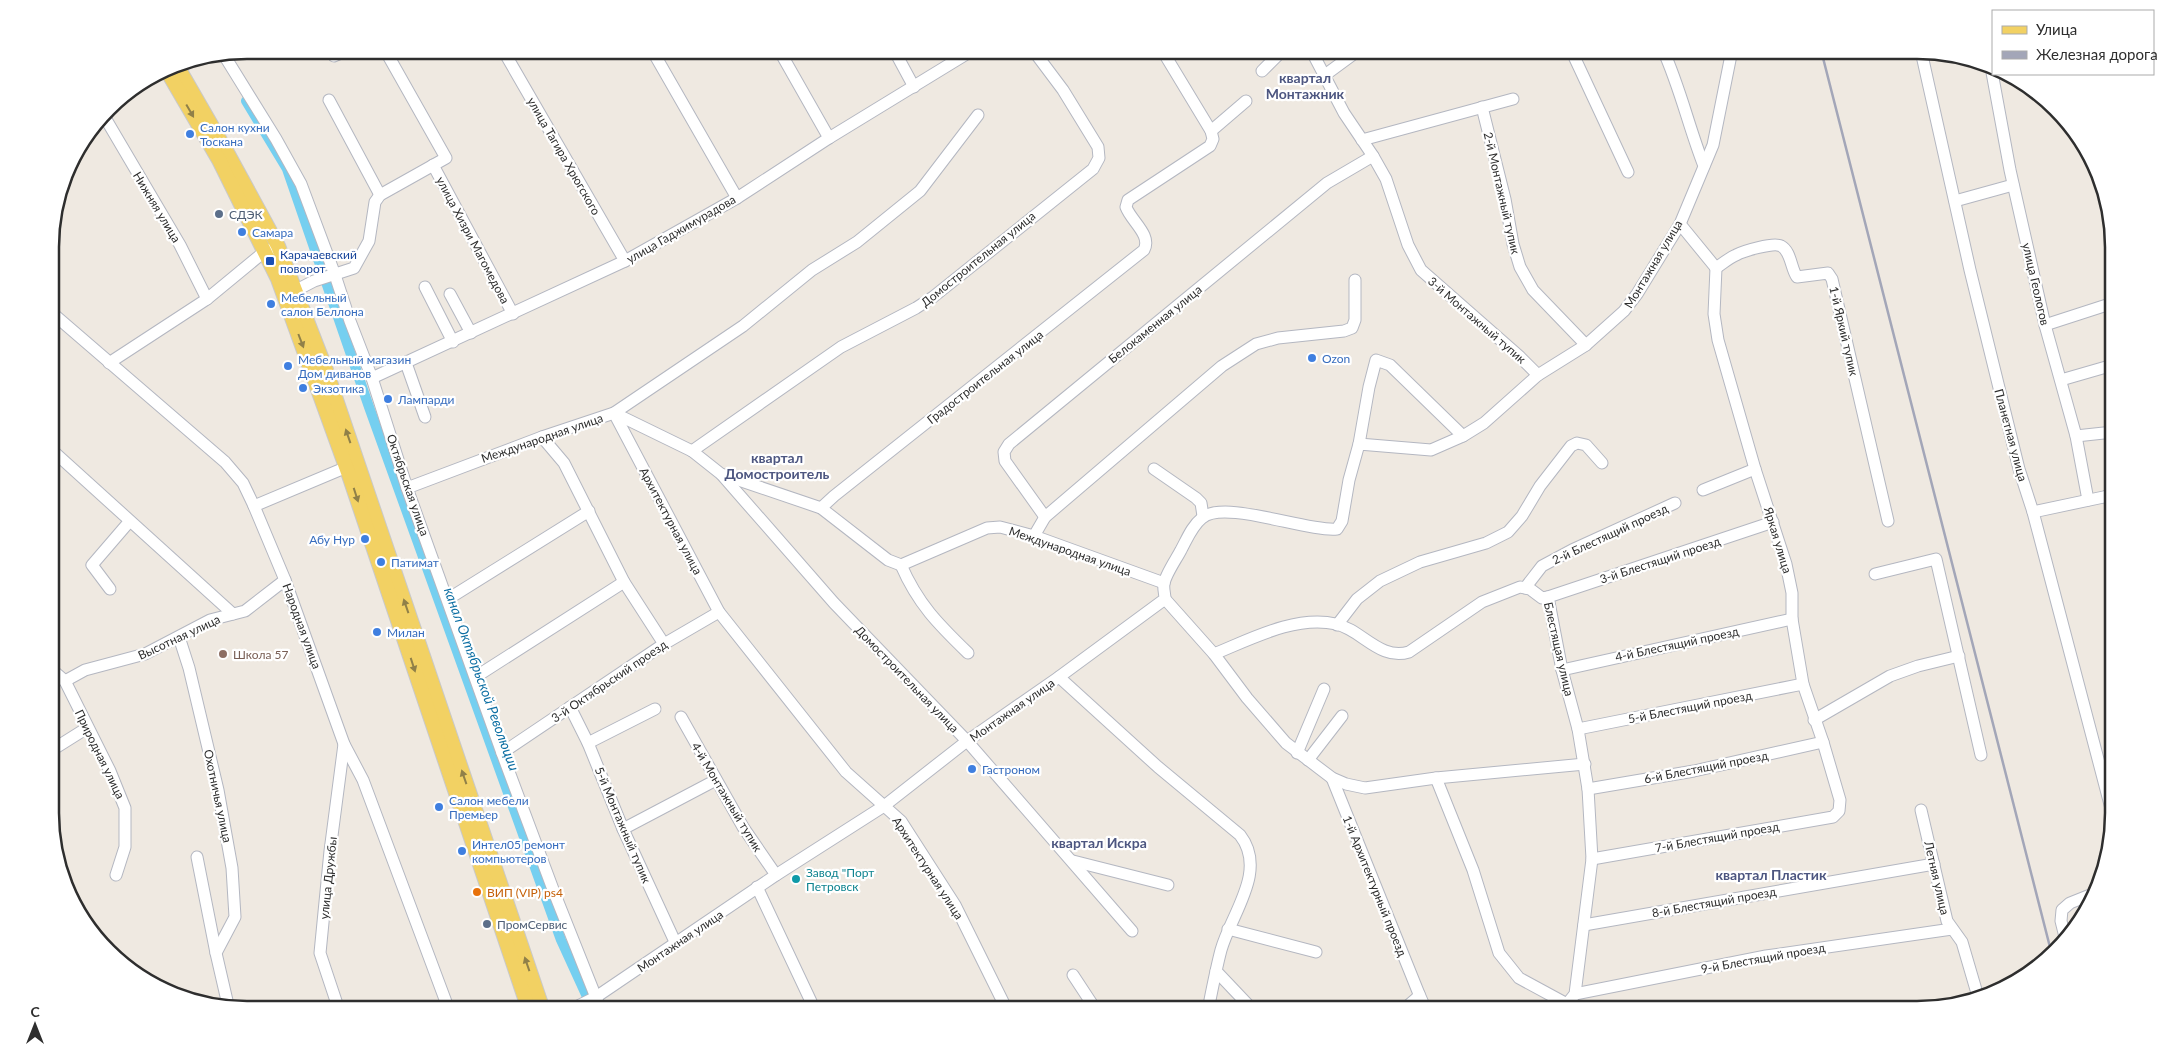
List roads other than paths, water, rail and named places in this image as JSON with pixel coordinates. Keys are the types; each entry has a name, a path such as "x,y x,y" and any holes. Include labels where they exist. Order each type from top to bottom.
{"main road":[{"path":"180,71 278,246 289,294"},
{"path":"170,75 219,160 264,252 278,279 289,294 326,370 352,465 526,1001"},
{"path":"352,465 540,1001"}],"street":[{"name":"улица Хизри Магомедова","path":"390,59 446,158 433,165 513,314"},
{"name":"улица Тагира Хрюгского","path":"508,59 625,261"},
{"path":"657,59 737,198"},
{"path":"783,59 829,138"},
{"path":"899,59 914,87"},
{"name":"улица Гаджимурадова","path":"372,378 625,261 737,198 829,138 959,59"},
{"name":"Домостроительная улица","path":"692,451 841,348 928,300 1093,168 1099,158 1098,147 1063,90 1040,59"},
{"path":"1167,59 1212,135 1246,101"},
{"path":"1262,71 1274,59"},
{"name":"3-й Монтажный тупик","path":"1316,59 1344,113 1386,179 1408,245 1421,270 1538,375"},
{"path":"1325,75 1347,59"},
{"path":"1575,59 1628,172"},
{"path":"1667,59 1673,71 1690,128 1704,166"},
{"name":"Монтажная улица","path":"1359,444 1431,450 1463,436 1484,423 1538,375 1586,345 1624,311 1680,224 1714,145 1730,59"},
{"name":"Планетная улица","path":"1923,59 1954,201 2019,469 2033,512 2105,786"},
{"name":"Октябрьская улица","path":"227,60 276,139 301,184 372,378 407,488 477,676 502,753 592,999"},
{"name":"улица Геологов","path":"1992,75 2013,185 2045,325 2076,436 2088,500"},
{"path":"1362,140 1512,99"},
{"path":"329,100 380,195"},
{"name":"2-й Монтажный тупик","path":"1482,107 1505,200 1512,244 1520,268 1533,290 1586,345"},
{"path":"614,413 743,326 812,270 857,242 920,191 978,116"},
{"name":"Нижняя улица","path":"107,122 180,245 207,299"},
{"name":"Градостроительная улица","path":"821,508 1144,250 1147,245 1147,239 1128,213 1126,207 1128,200 1210,146 1212,135"},
{"name":"Белокаменная улица","path":"1045,517 1005,461 1004,452 1009,444 1327,183 1373,156"},
{"path":"289,294 314,281 354,268 369,241 375,202 380,195 433,165"},
{"path":"1954,201 2013,185"},
{"path":"1680,224 1716,268"},
{"name":"1-й Яркий тупик","path":"1716,268 1737,254 1774,245 1782,246 1786,251 1793,272 1797,277 1828,273 1832,279 1888,521"},
{"path":"109,363 207,299 264,252 278,246"},
{"name":"Яркая улица","path":"1716,268 1714,314 1718,340 1755,469 1786,564 1792,593 1792,619 1802,684 1823,742 1840,800 1839,811"},
{"path":"1034,536 1045,517 1222,366 1256,344 1278,338 1344,331 1352,328 1355,320 1355,280"},
{"path":"425,287 453,342"},
{"path":"450,294 471,333"},
{"path":"2045,325 2105,306"},
{"name":"Народная улица","path":"59,319 225,462 243,483 286,580 344,744 363,780 446,1001"},
{"path":"1463,436 1390,365 1376,360 1369,387 1359,444 1349,480 1342,521 1336,529 1326,530 1272,518 1237,514 1221,513 1203,516 1194,527 1164,583 1165,599 1214,654 1247,698 1286,743 1332,778 1346,784 1365,788 1436,778 1585,764"},
{"path":"406,363 425,418"},
{"path":"2061,380 2105,367"},
{"name":"Международная улица","path":"407,488 542,437 614,413 692,451 721,474 821,508 888,560 900,565 987,528 1000,528 1034,536 1164,583"},
{"name":"Архитектурная улица","path":"614,413 719,612 846,772 901,821 955,905 1002,1001"},
{"path":"2076,436 2105,433"},
{"path":"542,437 564,463 624,582 664,644"},
{"path":"1338,625 1357,599 1380,581 1420,562 1486,542 1508,532 1522,516 1540,486 1571,446 1578,443 1586,445 1602,463"},
{"path":"59,460 233,614"},
{"path":"254,506 352,465"},
{"path":"1154,469 1196,498 1201,504 1203,516"},
{"path":"1703,490 1755,469"},
{"name":"Домостроительная улица","path":"721,474 834,603 967,741 1132,931"},
{"path":"2033,512 2105,496"},
{"name":"2-й Блестящий проезд","path":"1525,588 1542,566 1572,550 1675,503"},
{"path":"448,599 589,511"},
{"path":"110,589 92,566 129,522"},
{"name":"3-й Блестящий проезд","path":"1548,597 1773,522"},
{"path":"1875,574 1936,559 1981,755"},
{"path":"900,565 912,590 938,624 968,653"},
{"name":"Высотная улица","path":"65,682 85,670 145,654 210,620 250,608 286,580"},
{"path":"477,676 624,582"},
{"path":"1214,654 1285,627 1312,622 1338,625 1388,653 1398,655 1409,652 1482,602 1520,587 1525,588"},
{"name":"Блестящая улица","path":"1525,588 1542,598 1548,597 1562,670 1578,729 1585,764 1592,859 1576,994"},
{"name":"Монтажная улица","path":"588,1001 676,944 757,887 884,806 967,741 1059,677 1165,599"},
{"name":"3-й Октябрьский проезд","path":"502,753 664,644 719,612"},
{"name":"4-й Блестящий проезд","path":"1562,670 1792,619"},
{"name":"Охотничья улица","path":"179,637 218,790 232,868 235,917 216,953"},
{"path":"1814,720 1890,676 1918,666 1959,656"},
{"name":"Природная улица","path":"59,676 65,682 110,771 125,808 126,847 116,876"},
{"path":"1059,677 1158,767 1240,835 1247,844 1251,857 1247,887 1221,949 1210,1001"},
{"name":"5-й Блестящий проезд","path":"1578,729 1802,684"},
{"path":"1297,753 1324,689"},
{"name":"5-й Монтажный тупик","path":"570,707 588,743 623,829 676,944"},
{"path":"588,743 655,709"},
{"path":"1308,760 1342,716"},
{"name":"4-й Монтажный тупик","path":"681,717 743,828 776,875"},
{"path":"59,746 87,728"},
{"name":"6-й Блестящий проезд","path":"1588,789 1694,771 1823,742"},
{"name":"улица Дружбы","path":"336,1001 320,953 330,851 344,744"},
{"name":"1-й Архитектурный проезд","path":"1332,778 1422,1001"},
{"path":"1436,778 1473,870 1499,953 1519,978 1559,1001"},
{"path":"623,829 716,780"},
{"name":"Летняя улица","path":"1920,810 1947,921 1962,942 1976,991"},
{"name":"7-й Блестящий проезд","path":"1592,859 1833,817 1839,811"},
{"path":"197,857 227,1000"},
{"path":"1073,861 1168,885"},
{"name":"8-й Блестящий проезд","path":"1584,925 1934,864"},
{"path":"757,887 811,1001"},
{"path":"2063,931 2061,921 2062,910 2070,903 2086,897"},
{"path":"1228,929 1316,952"},
{"name":"9-й Блестящий проезд","path":"1576,994 1766,956 1952,929"},
{"path":"1216,971 1244,1001"},
{"path":"1073,975 1090,1001"},
{"path":"1414,1001 1419,994"},
{"path":"1572,1001 1576,994"}],"waterway":[{"name":"канал Октябрьской Революции","path":"246,101 287,169 369,407 561,940 589,1001"}],"railway":[{"path":"1823,59 2050,946"}],"place":[{"name":"Салон кухни Тоскана","path":"190,134"},
{"name":"СДЭК","path":"219,214"},
{"name":"Самара","path":"242,232"},
{"name":"Карачаевский поворот","path":"270,261"},
{"name":"Мебельный салон Беллона","path":"271,304"},
{"name":"Ozon","path":"1312,358"},
{"name":"Мебельный магазин Дом диванов","path":"288,366"},
{"name":"Экзотика","path":"303,388"},
{"name":"Лампарди","path":"388,399"},
{"name":"Абу Нур","path":"365,539"},
{"name":"Патимат","path":"381,562"},
{"name":"Милан","path":"377,632"},
{"name":"Школа 57","path":"223,654"},
{"name":"Гастроном","path":"972,769"},
{"name":"Салон мебели Премьер","path":"439,807"},
{"name":"Интел05 ремонт компьютеров","path":"462,851"},
{"name":"Завод \"Порт Петровск","path":"796,879"},
{"name":"ВИП (VIP) ps4","path":"477,892"},
{"name":"ПромСервис","path":"487,924"}],"district":[{"name":"квартал Монтажник","path":"1305,86"},
{"name":"квартал Домостроитель","path":"777,466"},
{"name":"квартал Искра","path":"1099,842"},
{"name":"квартал Пластик","path":"1771,874"}]}
